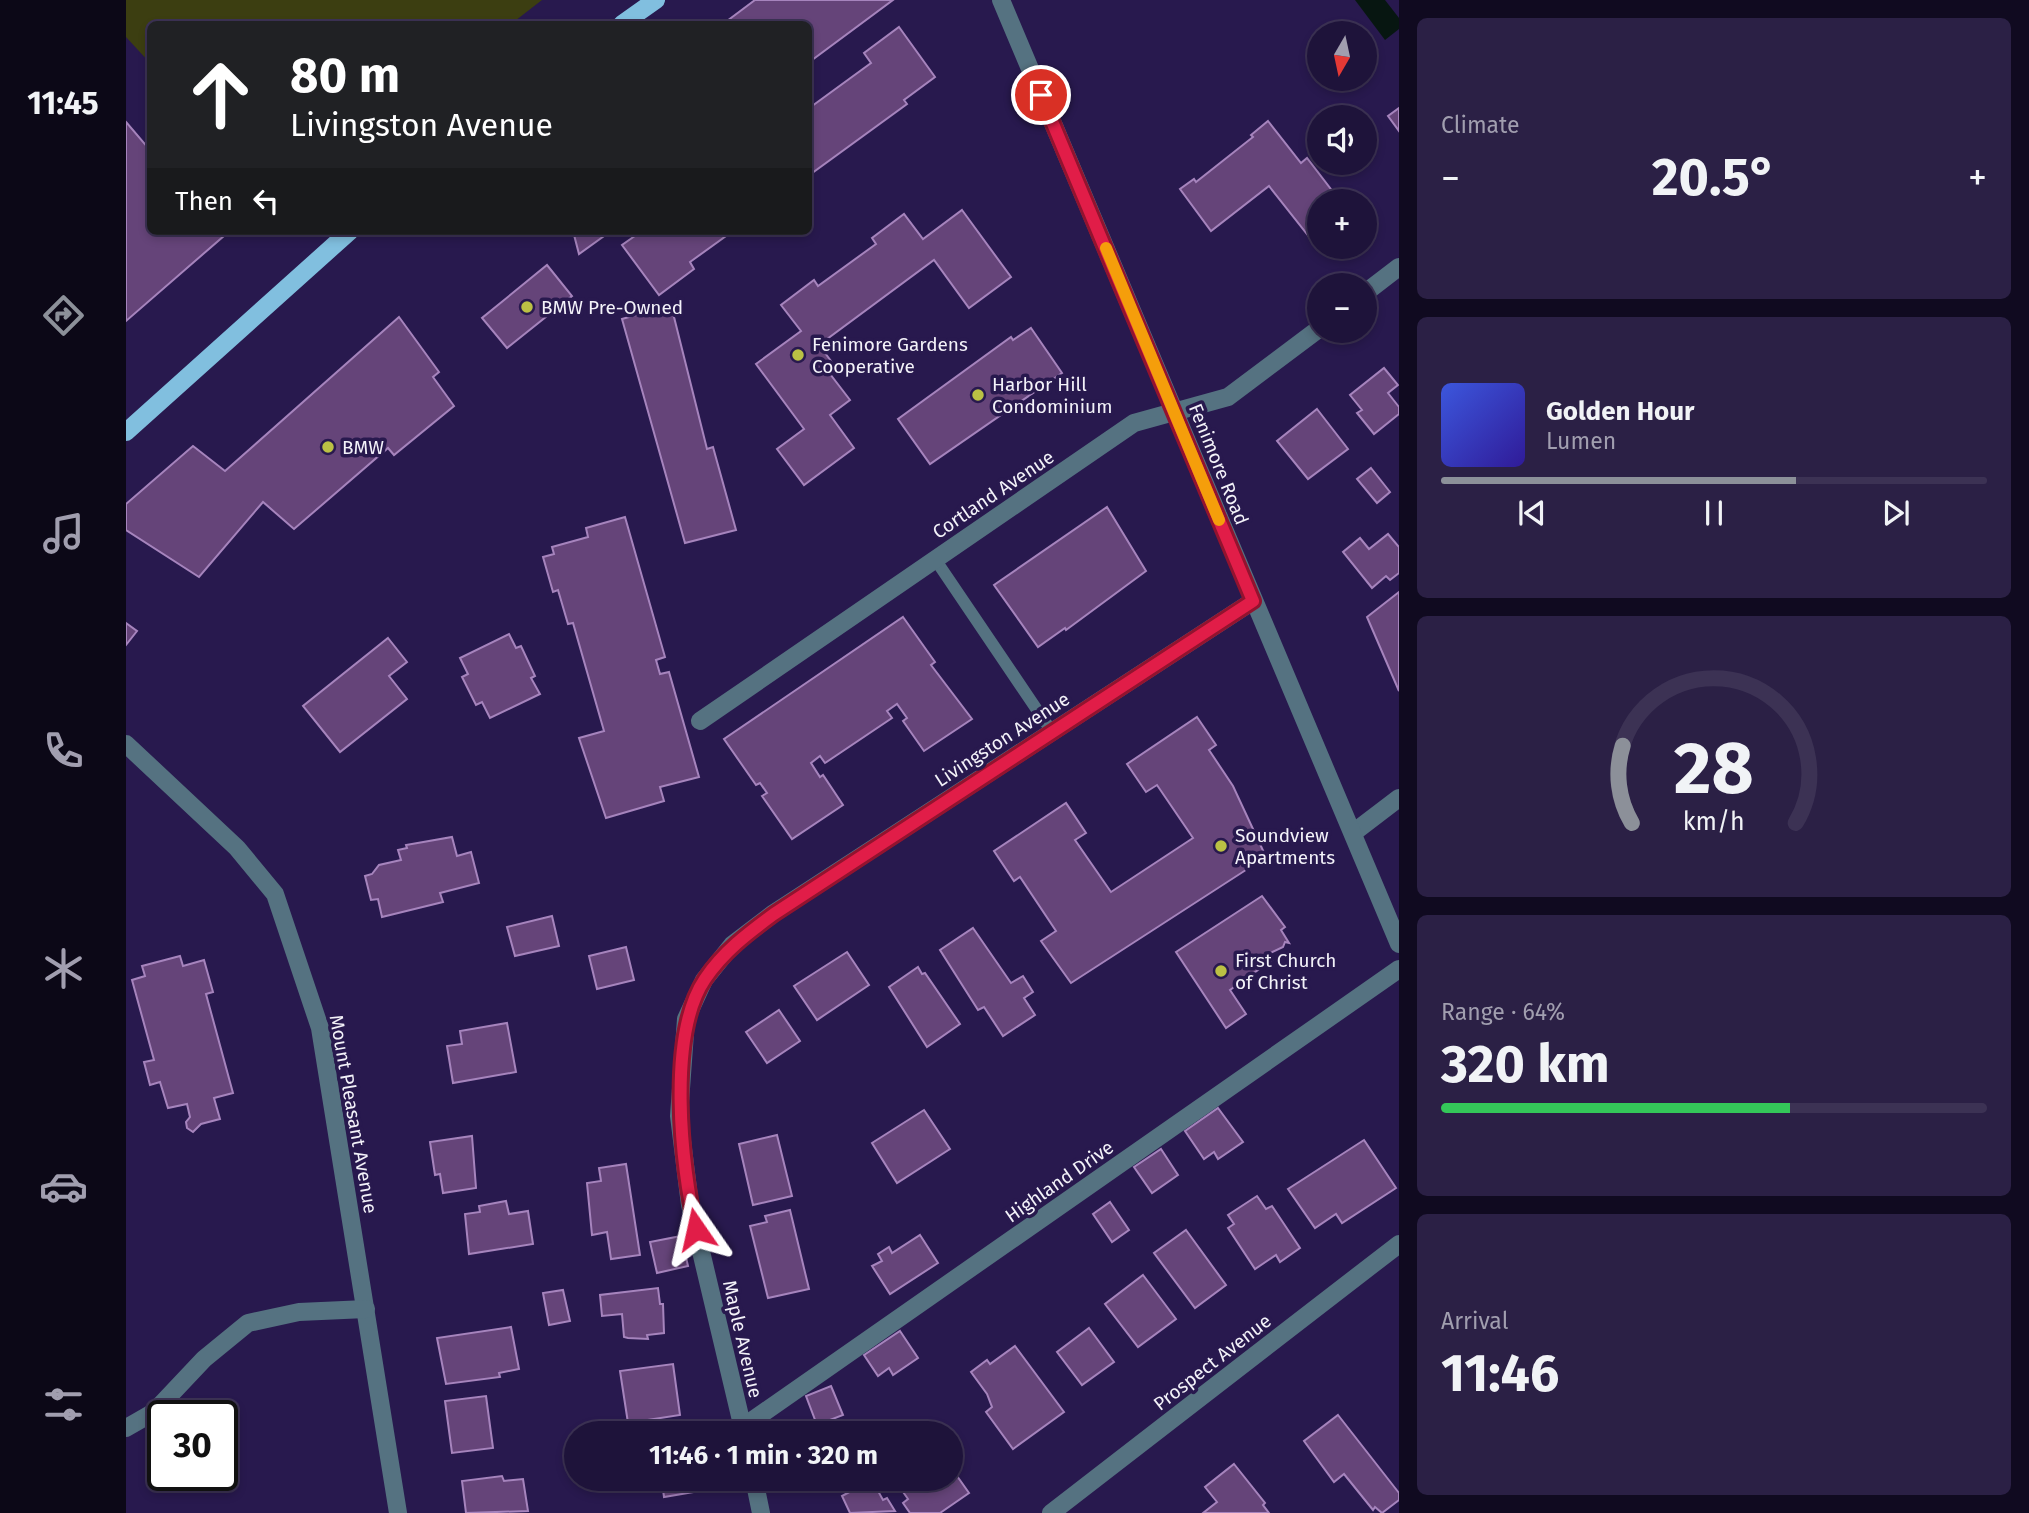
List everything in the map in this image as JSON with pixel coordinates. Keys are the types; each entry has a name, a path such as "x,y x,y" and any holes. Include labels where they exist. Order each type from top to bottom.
{"main road":[{"path":"626,21 656,0"},
{"path":"126,432 345,235"}],"street":[{"name":"Fenimore Road","path":"1002,0 1399,944"},
{"path":"1377,284 1399,267"},
{"name":"Cortland Avenue","path":"700,721 1135,423 1228,397 1307,338"},
{"name":"Livingston Avenue","path":"774,914 1253,601"},
{"name":"Mount Pleasant Avenue","path":"126,744 237,848 275,894 320,1028 398,1513"},
{"path":"1353,833 1399,798"},
{"name":"Maple Avenue","path":"741,1421 690,1205 679,1116 687,1019 704,980 732,946 774,914"},
{"name":"Highland Drive","path":"756,1421 1399,969"},
{"name":"Prospect Avenue","path":"1051,1513 1399,1244"},
{"path":"126,1428 154,1412 204,1359 248,1323 299,1312 366,1309"},
{"path":"756,1491 761,1513"}],"lane":[{"path":"935,559 1052,732"}],"shaded area":[{"path":"126,0 542,0 515,21 147,21 147,60 126,37"},
{"path":"1355,0 1385,0 1399,18 1399,29 1385,40 1377,29 1377,21 1371,21"}],"building":[{"path":"755,0 893,0 812,60 812,21 727,21"},
{"path":"899,27 935,77 904,100 907,104 812,173 812,106 871,63 864,53"},
{"path":"1399,108 1399,131 1388,116"},
{"path":"1268,121 1301,163 1307,158 1307,175 1320,175 1331,189 1307,189 1307,234 1269,186 1211,231 1180,189 1194,179 1196,182 1253,137 1251,135"},
{"path":"126,122 147,146 147,235 225,235 126,321"},
{"name":"Fenimore Gardens Cooperative","path":"962,210 1011,277 969,308 934,260 819,345 834,365 827,370 850,400 830,415 854,448 804,485 777,449 804,429 756,364 801,331 781,305 814,280 818,286 876,244 872,238 904,214 923,239"},
{"path":"574,235 605,235 579,254"},
{"path":"636,235 727,235 690,262 694,269 659,295 622,245"},
{"name":"BMW Pre-Owned","path":"547,265 572,296 507,348 482,318"},
{"path":"671,305 707,449 713,447 736,530 685,543 622,319"},
{"name":"BMW","path":"399,317 439,372 433,377 454,406 394,455 388,448 294,529 263,502 199,577 126,530 126,504 193,446 225,471"},
{"name":"Harbor Hill Condominium","path":"1031,328 1062,373 930,464 898,419 1011,337 1013,340"},
{"path":"1384,368 1398,385 1388,393 1399,407 1399,414 1374,434 1357,413 1362,410 1350,395"},
{"path":"1317,409 1348,449 1308,479 1277,441"},
{"path":"1371,468 1390,492 1377,503 1357,479"},
{"path":"1107,507 1146,571 1066,630 1065,628 1038,647 994,585"},
{"path":"625,517 665,657 656,660 660,674 669,672 699,777 660,787 664,801 606,818 579,738 604,731 573,623 568,624 558,590 553,592 543,557 554,554 552,547 588,537 586,528"},
{"path":"1388,534 1399,547 1399,573 1390,580 1386,576 1372,588 1343,552 1360,538 1369,549"},
{"path":"1399,592 1399,691 1367,617"},
{"path":"903,617 935,662 931,665 972,719 924,751 903,721 907,718 897,704 887,711 892,718 825,763 820,756 811,763 820,777 823,775 843,805 792,839 762,796 767,793 760,783 756,785 724,739"},
{"path":"126,623 137,631 126,645"},
{"path":"509,634 516,648 521,646 535,676 531,678 540,694 490,718 482,702 476,705 462,677 468,674 460,658"},
{"path":"388,638 407,662 389,676 407,699 340,752 303,706"},
{"name":"Soundview Apartments","path":"1197,717 1216,745 1209,750 1233,786 1266,857 1071,983 1041,941 1056,931 1020,877 1014,881 994,851 1066,803 1086,833 1075,840 1111,892 1193,838 1157,785 1146,792 1127,764"},
{"path":"452,837 457,856 471,852 479,883 440,893 443,902 382,917 378,899 371,900 365,876 372,874 379,865 401,860 398,850 407,848 406,845"},
{"name":"First Church of Christ","path":"1262,896 1285,927 1281,930 1289,943 1285,942 1283,947 1268,954 1272,960 1230,990 1246,1014 1226,1028 1176,952"},
{"path":"552,916 559,946 515,956 507,927"},
{"path":"973,928 1011,983 1023,976 1033,992 1024,998 1035,1015 1003,1036 984,1007 978,1010 940,950"},
{"path":"626,947 634,980 597,989 589,956"},
{"path":"847,952 869,985 817,1020 794,986"},
{"path":"180,956 183,966 204,960 213,992 206,994 233,1093 214,1098 220,1119 201,1124 193,1132 187,1128 186,1122 190,1117 187,1104 168,1108 160,1082 150,1085 144,1062 154,1060 132,980 145,976 142,966"},
{"path":"918,967 960,1024 927,1047 889,987"},
{"path":"779,1010 800,1041 767,1063 746,1032"},
{"path":"507,1023 516,1072 453,1083 447,1046 462,1044 460,1031"},
{"path":"1218,1108 1243,1142 1218,1159 1214,1152 1204,1159 1185,1131"},
{"path":"924,1110 950,1149 897,1183 872,1143"},
{"path":"777,1135 792,1196 753,1205 739,1144"},
{"path":"472,1136 476,1188 443,1193 440,1174 435,1175 430,1142"},
{"path":"1364,1140 1396,1188 1342,1223 1336,1214 1315,1228 1288,1189"},
{"path":"1161,1149 1178,1175 1152,1193 1134,1167"},
{"path":"626,1164 640,1255 611,1259 607,1232 592,1235 587,1183 601,1181 599,1168"},
{"path":"1257,1196 1266,1209 1272,1206 1300,1248 1280,1262 1276,1255 1255,1269 1228,1228 1234,1224 1228,1215"},
{"path":"506,1201 509,1214 528,1211 533,1244 469,1254 465,1214 480,1212 479,1206"},
{"path":"1110,1202 1129,1230 1112,1242 1093,1214"},
{"path":"790,1210 809,1289 768,1298 750,1226 767,1222 765,1216"},
{"path":"1186,1230 1226,1285 1195,1308 1154,1253"},
{"path":"920,1235 938,1263 890,1294 872,1266 882,1261 878,1254 889,1247 892,1253"},
{"path":"681,1236 688,1266 657,1273 650,1242"},
{"path":"1143,1275 1176,1319 1138,1347 1105,1304"},
{"path":"658,1288 660,1304 663,1304 664,1333 647,1335 648,1339 624,1337 622,1314 602,1316 600,1295"},
{"path":"563,1290 570,1321 549,1325 543,1293"},
{"path":"511,1327 519,1369 499,1373 500,1377 446,1384 437,1338"},
{"path":"1089,1328 1114,1362 1082,1385 1057,1352"},
{"path":"900,1331 918,1358 893,1375 889,1368 878,1376 864,1355"},
{"path":"1015,1346 1064,1412 1013,1449 986,1412 992,1407 987,1394 971,1372 987,1360 990,1364"},
{"path":"673,1364 680,1415 628,1421 620,1371"},
{"path":"831,1386 843,1415 827,1421 815,1421 806,1396"},
{"path":"486,1396 493,1448 452,1453 445,1401"},
{"path":"1338,1415 1399,1493 1399,1500 1382,1513 1375,1507 1373,1510 1344,1474 1334,1482 1304,1441"},
{"path":"1234,1464 1265,1503 1263,1505 1269,1513 1203,1513 1217,1502 1205,1487"},
{"path":"502,1476 504,1481 523,1479 528,1511 466,1513 462,1481"},
{"path":"963,1484 969,1493 940,1513 910,1513 903,1503 908,1499 902,1491 963,1491"},
{"path":"663,1491 700,1491 664,1497"},
{"path":"851,1491 878,1491 883,1500 887,1498 895,1511 850,1513 842,1496"}],"slow traffic":[{"path":"1106,248 1219,520"}],"place":[{"name":"BMW Pre-Owned","path":"527,307"},
{"name":"Fenimore Gardens Cooperative","path":"798,355"},
{"name":"Harbor Hill Condominium","path":"978,395"},
{"name":"BMW","path":"328,447"},
{"name":"Soundview Apartments","path":"1221,846"},
{"name":"First Church of Christ","path":"1221,971"}],"route":[{"path":"696,1229 690,1205 679,1116 687,1019 704,980 732,946 774,914 1253,601 1041,95"}]}
